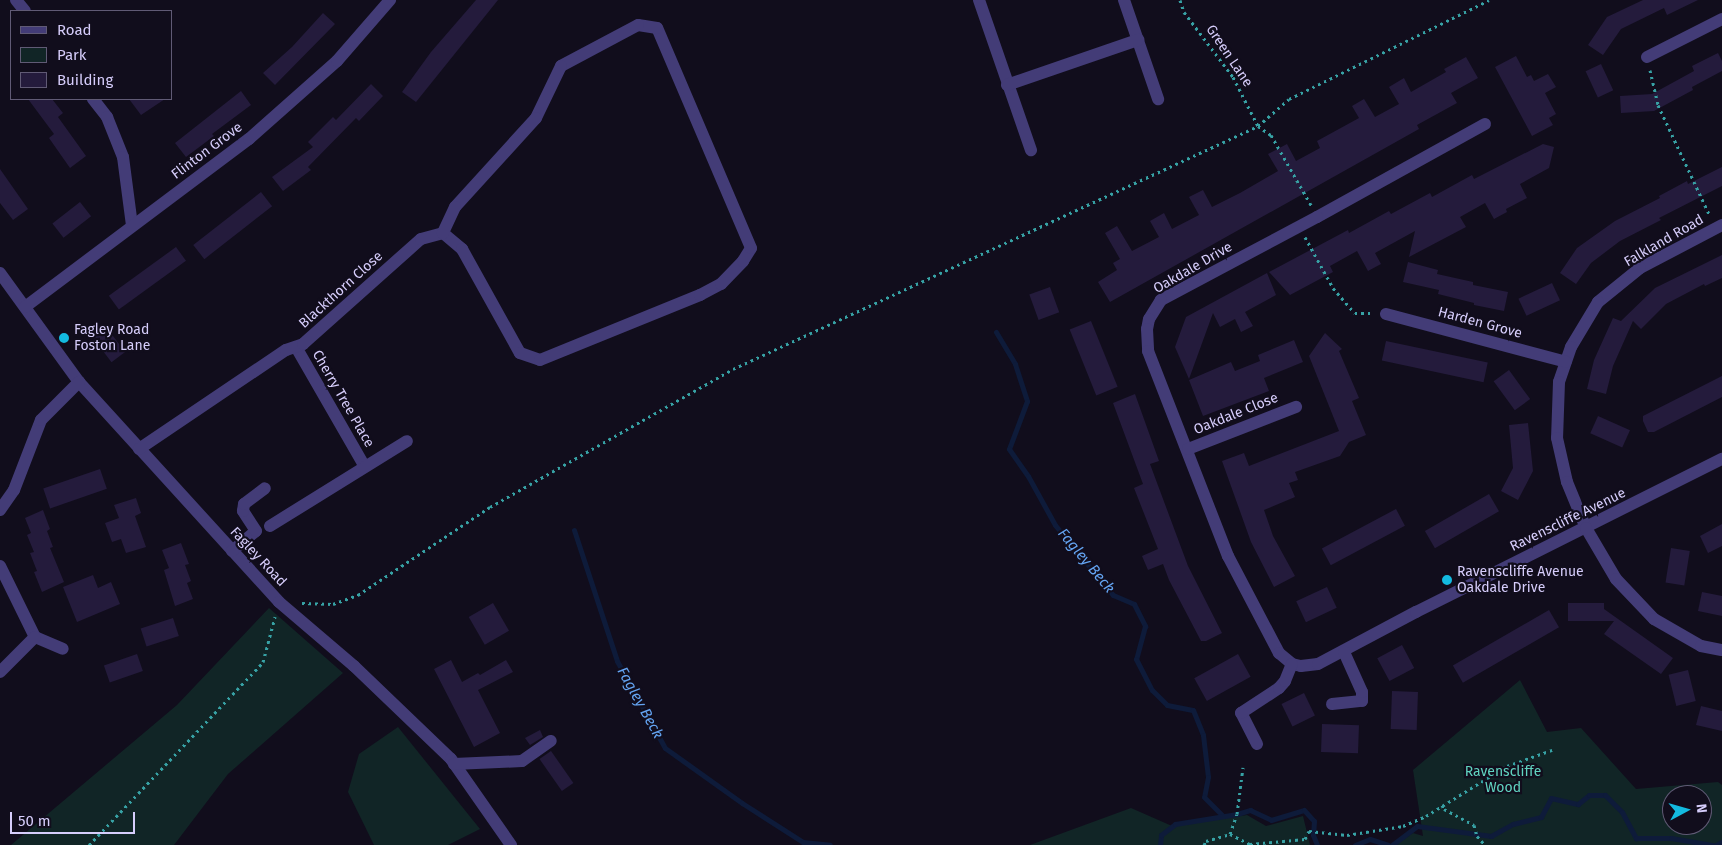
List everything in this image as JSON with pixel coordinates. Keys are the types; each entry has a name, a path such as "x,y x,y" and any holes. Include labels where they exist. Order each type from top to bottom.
{"street":[{"path":"16,0 24,10"},
{"name":"Flinton Grove","path":"25,307 249,139 337,61 390,0"},
{"path":"979,0 1031,150"},
{"path":"1124,0 1158,99"},
{"path":"1647,57 1722,19"},
{"path":"638,25 657,28 751,248 743,261 721,284 700,295 540,360 520,353 462,249 443,233 455,207 536,118 560,66 638,25"},
{"path":"1007,85 1138,40"},
{"path":"94,100 107,117 123,157 132,225"},
{"name":"Oakdale Drive","path":"1292,664 1278,654 1228,556 1188,449 1148,351 1147,329 1154,309 1161,300 1317,217 1485,124"},
{"name":"Falkland Road","path":"1720,227 1640,268 1598,302 1571,347 1559,382 1557,438 1567,482 1586,528 1616,579 1654,619 1701,646 1722,650"},
{"name":"Blackthorn Close","path":"139,449 286,350 303,344 421,239 443,233"},
{"name":"Fagley Road","path":"0,273 79,382 279,602 361,673 454,764 511,845"},
{"name":"Harden Grove","path":"1386,314 1566,362"},
{"name":"Cherry Tree Place","path":"296,347 364,467"},
{"path":"0,510 14,490 41,420 79,382"},
{"name":"Oakdale Close","path":"1188,449 1296,407"},
{"name":"Cherry Tree Place","path":"270,526 407,441"},
{"name":"Ravenscliffe Avenue","path":"1292,664 1309,666 1344,652 1416,612 1722,460"},
{"path":"232,551 256,531 243,511 244,504 265,488"},
{"path":"0,566 35,637 63,649"},
{"path":"0,672 35,637"},
{"path":"1332,704 1362,701 1362,692 1344,652"},
{"path":"1257,744 1241,713 1279,688 1285,681 1292,664"},
{"path":"454,764 522,761 551,741"}],"path":[{"name":"Green Lane","path":"1180,0 1184,12 1233,77 1258,126 1271,135 1311,205"},
{"path":"88,845 262,662 279,602 333,604 358,596 490,508 733,369 1258,126 1289,100 1489,0"},
{"path":"1647,57 1658,105 1706,210 1720,227"},
{"path":"1317,217 1304,236 1333,288 1355,312 1386,314"},
{"path":"1204,845 1206,841 1230,834 1251,844 1305,839 1309,831 1347,835 1403,826 1507,766 1552,750"},
{"path":"1230,834 1237,814 1243,767"},
{"path":"1442,805 1444,810 1474,825 1477,836 1485,845"}],"green space":[{"path":"269,608 343,673 228,774 174,845 11,845 177,705"},
{"name":"Ravenscliffe Wood","path":"1520,680 1547,732 1581,728 1636,789 1662,787 1662,835 1712,835 1712,785 1683,785 1718,782 1722,785 1722,845 1396,845 1413,833 1423,836 1413,770"},
{"path":"398,727 480,829 448,845 374,845 348,792 359,754"},
{"path":"1131,808 1172,826 1247,815 1266,826 1303,816 1310,845 1030,845"}],"building":[{"path":"476,0 498,0 416,102 402,92 431,52"},
{"path":"1643,0 1698,0 1667,15 1664,8 1621,29 1603,55 1588,45 1607,17"},
{"path":"323,13 335,24 275,85 263,73 292,47"},
{"path":"1718,53 1722,61 1722,71 1692,87 1693,90 1654,111 1621,113 1620,96 1652,94 1694,71 1692,66"},
{"path":"1516,56 1527,77 1531,75 1534,81 1548,74 1556,87 1545,93 1556,114 1549,118 1553,125 1532,136 1495,67"},
{"path":"1466,57 1478,78 1451,93 1457,103 1417,125 1419,129 1110,302 1098,282 1117,270 1113,263 1120,259 1105,233 1117,226 1132,251 1159,237 1150,221 1164,213 1172,229 1199,215 1189,197 1203,190 1212,207 1240,193 1278,171 1268,154 1287,144 1296,161 1320,148 1317,141 1359,118 1352,106 1364,99 1375,117 1399,104 1389,87 1404,78 1411,92 1446,72 1444,69"},
{"path":"1601,64 1613,90 1598,97 1586,71"},
{"path":"371,84 383,96 359,121 356,118 308,167 311,170 283,191 272,177 313,147 308,142 333,117 336,120"},
{"path":"241,91 251,105 212,134 214,136 186,157 175,143"},
{"path":"29,100 53,100 63,113 58,117 86,156 70,168 49,138 54,134"},
{"path":"130,100 164,100 141,115"},
{"path":"1543,144 1554,147 1549,168 1520,184 1527,198 1506,209 1507,212 1494,219 1485,203 1460,217 1466,227 1409,257 1415,231 1375,253 1381,264 1368,271 1357,251 1330,266 1333,272 1290,295 1269,272 1348,230 1349,233 1389,211 1391,214 1430,193 1432,197 1472,175 1474,179"},
{"path":"1722,167 1722,186 1659,218 1661,220 1620,241 1591,263 1576,284 1560,273 1577,248 1615,221 1660,198 1659,196 1687,181 1688,184"},
{"path":"0,169 28,209 13,220 0,203"},
{"path":"261,192 272,206 204,259 193,245"},
{"path":"80,202 91,216 64,238 52,224"},
{"path":"176,247 186,261 119,310 109,296"},
{"path":"1722,255 1722,278 1705,286 1704,284 1666,304 1641,329 1633,321 1613,366 1606,394 1587,389 1594,360 1613,318 1621,321 1655,288"},
{"path":"1408,262 1438,270 1437,274 1473,282 1473,285 1508,292 1504,311 1474,305 1474,303 1438,294 1439,290 1403,282"},
{"path":"1267,273 1276,295 1245,312 1253,326 1241,332 1235,319 1220,327 1213,313 1189,379 1175,347 1186,317"},
{"path":"1552,283 1560,300 1526,316 1518,299"},
{"path":"1050,287 1059,312 1039,320 1029,295"},
{"path":"1091,321 1118,387 1096,395 1070,330"},
{"path":"104,324 125,352 111,362 90,334"},
{"path":"1325,333 1342,349 1339,351 1359,398 1352,401 1366,435 1349,442 1340,456 1295,472 1298,480 1289,483 1295,497 1264,510 1273,536 1295,576 1274,587 1251,542 1222,461 1244,453 1249,466 1339,431 1309,356"},
{"path":"1294,340 1303,362 1264,378 1269,391 1203,416 1189,380 1231,362 1235,371 1260,361 1258,355"},
{"path":"1386,341 1488,363 1484,382 1382,361"},
{"path":"1509,370 1530,399 1515,410 1494,381"},
{"path":"1722,376 1722,397 1654,432 1648,432 1643,416"},
{"path":"1135,394 1159,461 1150,464 1188,566 1222,633 1206,641 1201,641 1169,580 1163,564 1148,570 1142,556 1158,549 1134,488 1143,484 1113,403"},
{"path":"1598,416 1630,430 1622,448 1590,433"},
{"path":"1528,423 1533,471 1518,500 1501,491 1513,468 1509,425"},
{"path":"100,469 107,489 50,508 43,489"},
{"path":"1489,494 1499,511 1435,548 1425,531"},
{"path":"136,498 141,513 135,516 146,547 126,553 121,539 112,542 105,523 119,518 114,505"},
{"path":"1396,509 1405,526 1331,565 1322,548"},
{"path":"43,510 50,529 47,531 53,547 50,548 64,582 42,592 34,572 37,571 30,553 34,552 27,535 31,533 25,518"},
{"path":"1722,524 1722,546 1708,553 1700,536"},
{"path":"181,543 189,564 185,565 191,581 187,583 193,599 175,606 164,570 169,568 162,550"},
{"path":"1671,548 1690,551 1684,586 1666,583"},
{"path":"93,575 98,588 111,582 120,604 77,622 63,587"},
{"path":"1327,587 1337,608 1306,622 1296,601"},
{"path":"1702,592 1722,596 1722,616 1698,611"},
{"path":"493,603 509,631 485,645 469,617"},
{"path":"1568,603 1604,603 1604,609 1673,658 1661,674 1604,634 1614,621 1568,621"},
{"path":"1549,610 1559,627 1463,683 1453,666"},
{"path":"173,618 179,636 147,647 141,629"},
{"path":"1402,645 1414,668 1389,681 1377,658"},
{"path":"137,654 143,671 110,682 104,665"},
{"path":"1238,654 1251,677 1207,701 1194,678"},
{"path":"451,660 462,682 478,673 480,675 506,660 513,672 478,690 500,733 474,747 434,669"},
{"path":"1688,670 1696,701 1676,706 1669,675"},
{"path":"1392,691 1418,692 1417,730 1391,729"},
{"path":"1304,693 1315,715 1292,726 1282,704"},
{"path":"1701,706 1722,711 1722,731 1696,725"},
{"path":"1322,724 1359,725 1358,753 1321,752"},
{"path":"540,730 543,737 530,745 525,738"},
{"path":"551,751 573,783 562,791 540,759"}],"waterway":[{"name":"Fagley Beck","path":"996,332 1015,364 1027,401 1009,449 1028,476 1055,525 1113,595 1134,604 1145,626 1136,659 1152,690 1167,705 1193,710 1203,735 1208,777 1204,797 1222,815"},
{"name":"Fagley Beck","path":"574,530 617,661 665,748 742,803 803,842 830,845"},
{"name":"Fagley Beck","path":"1392,845 1417,826 1491,836 1513,824 1541,817 1551,798 1578,804 1589,795 1605,795 1622,812 1636,838 1671,838 1713,845"},
{"name":"Fagley Beck","path":"1160,845 1161,835 1175,824 1237,814 1250,810 1271,820 1304,810 1314,821 1313,835 1317,845"},
{"name":"Fagley Beck","path":"1355,845 1370,839 1388,845"},
{"name":"Fagley Beck","path":"1716,845 1722,842"}],"place":[{"name":"Fagley Road Foston Lane","path":"64,338"},
{"name":"Ravenscliffe Avenue Oakdale Drive","path":"1447,580"}]}
